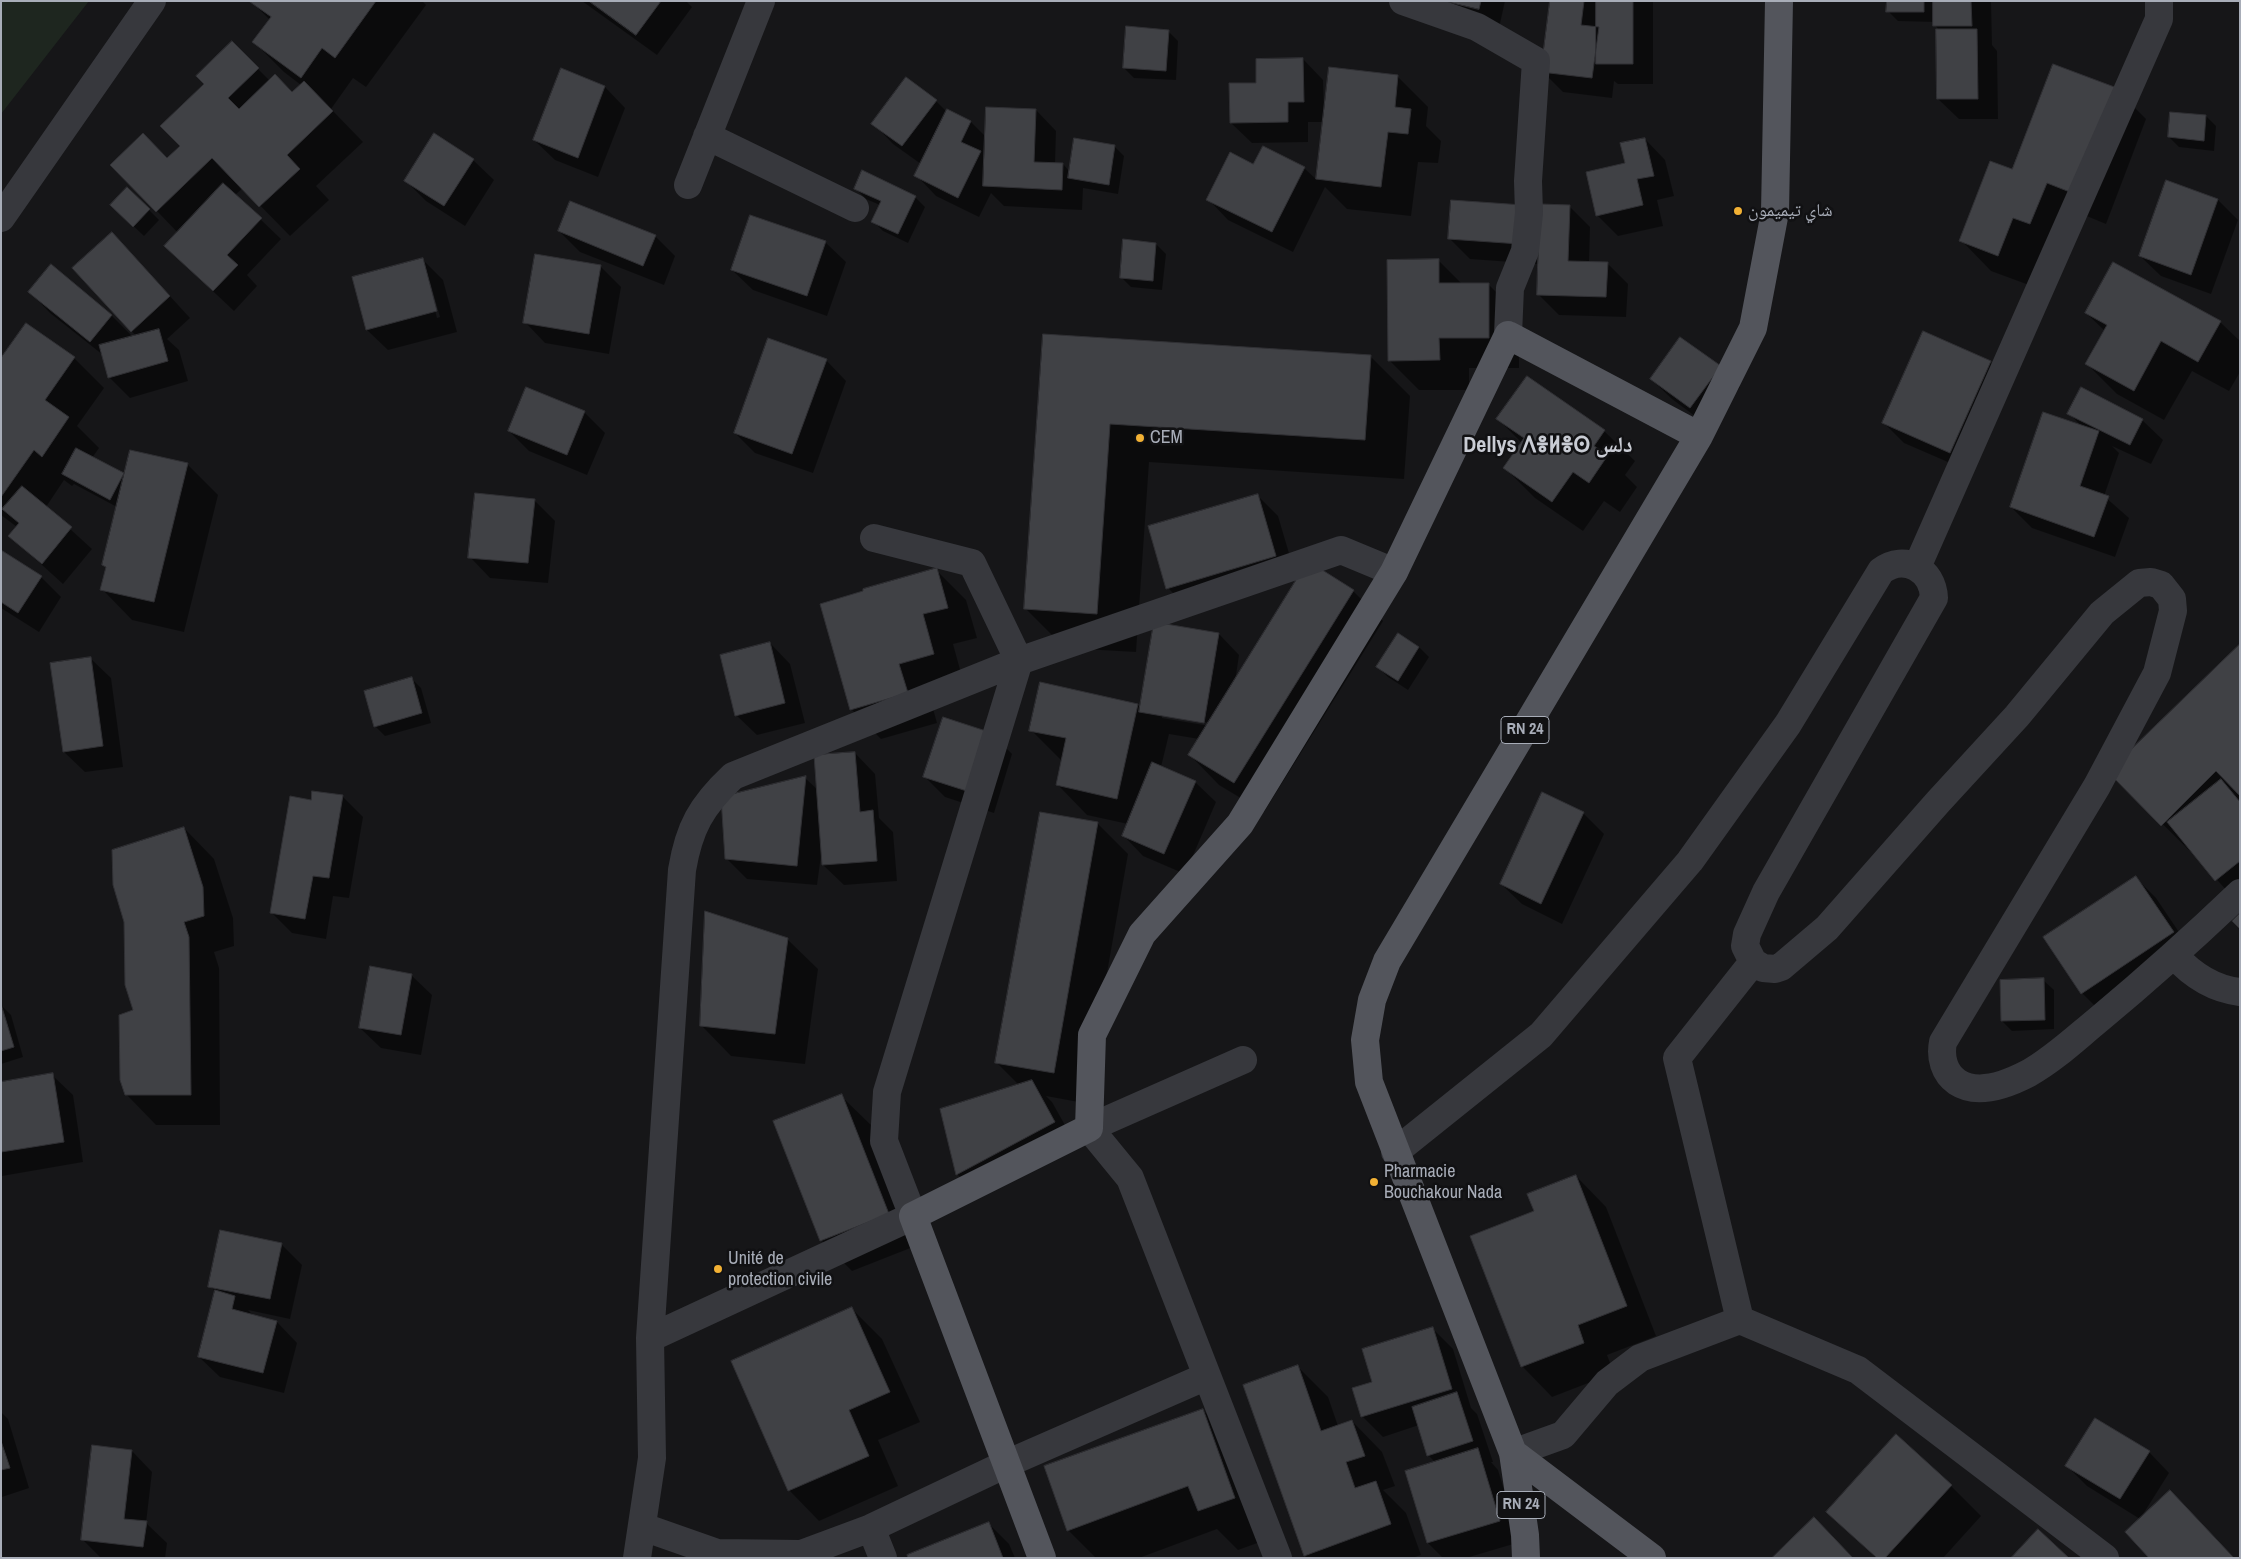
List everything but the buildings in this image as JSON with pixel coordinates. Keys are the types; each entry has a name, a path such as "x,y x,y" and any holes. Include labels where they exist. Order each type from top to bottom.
{"main road":[{"name":"RN 24","path":"1526,1558 1525,1535 1513,1453 1369,1082 1365,1040 1372,1000 1387,961 1699,436 1753,328 1774,212 1779,1"},
{"path":"1042,1558 913,1216 1089,1128 1092,1035 1142,934 1240,824 1394,572 1508,335 1699,436"},
{"path":"1513,1453 1652,1558"}],"street":[{"path":"1,218 152,1"},
{"path":"688,185 761,1"},
{"path":"1403,1 1477,27 1536,61 1528,181 1530,213 1526,251 1510,288 1508,335"},
{"path":"1917,567 2159,18 2160,1"},
{"path":"707,136 855,208"},
{"path":"650,1338 913,1216 884,1141 888,1092 1019,661 972,563 874,538"},
{"path":"637,1558 652,1458 650,1338 682,870 687,843 697,818 713,795 733,776 1019,661 1341,550 1394,572"},
{"path":"1395,1152 1541,1035 1690,861 1788,724 1881,571 1894,564 1910,564 1928,576 1934,598 1766,892 1745,940 1746,952 1753,962 1770,969 1782,967 1828,928 1938,802 2018,716 2102,613 2134,586 2145,582 2162,585 2169,594 2173,605 2157,673 2097,786 1943,1042 1941,1050 1944,1066 1953,1080 1967,1088 1976,1089 1992,1087 2028,1073 2068,1044 2174,955 2240,893"},
{"path":"2174,955 2186,968 2209,983 2240,992"},
{"path":"1740,1320 1677,1058 1753,962"},
{"path":"1243,1060 1089,1128 1130,1178 1278,1558"},
{"path":"1513,1453 1563,1435 1607,1383 1640,1358 1740,1320 1858,1370 2105,1558"},
{"path":"643,1527 717,1552 801,1554 871,1528 1006,1464 1207,1376"},
{"path":"871,1528 883,1558"}],"shaded area":[{"path":"1,1 89,1 1,114"}],"place":[{"name":"شاي تيميمون","path":"1738,211"},
{"name":"CEM","path":"1140,438"},
{"name":"Pharmacie Bouchakour Nada","path":"1374,1182"},
{"name":"Unité de protection civile","path":"718,1269"}],"district":[{"name":"Dellys ⴷⴻⵍⴻⵙ دلس","path":"1548,446"}]}
